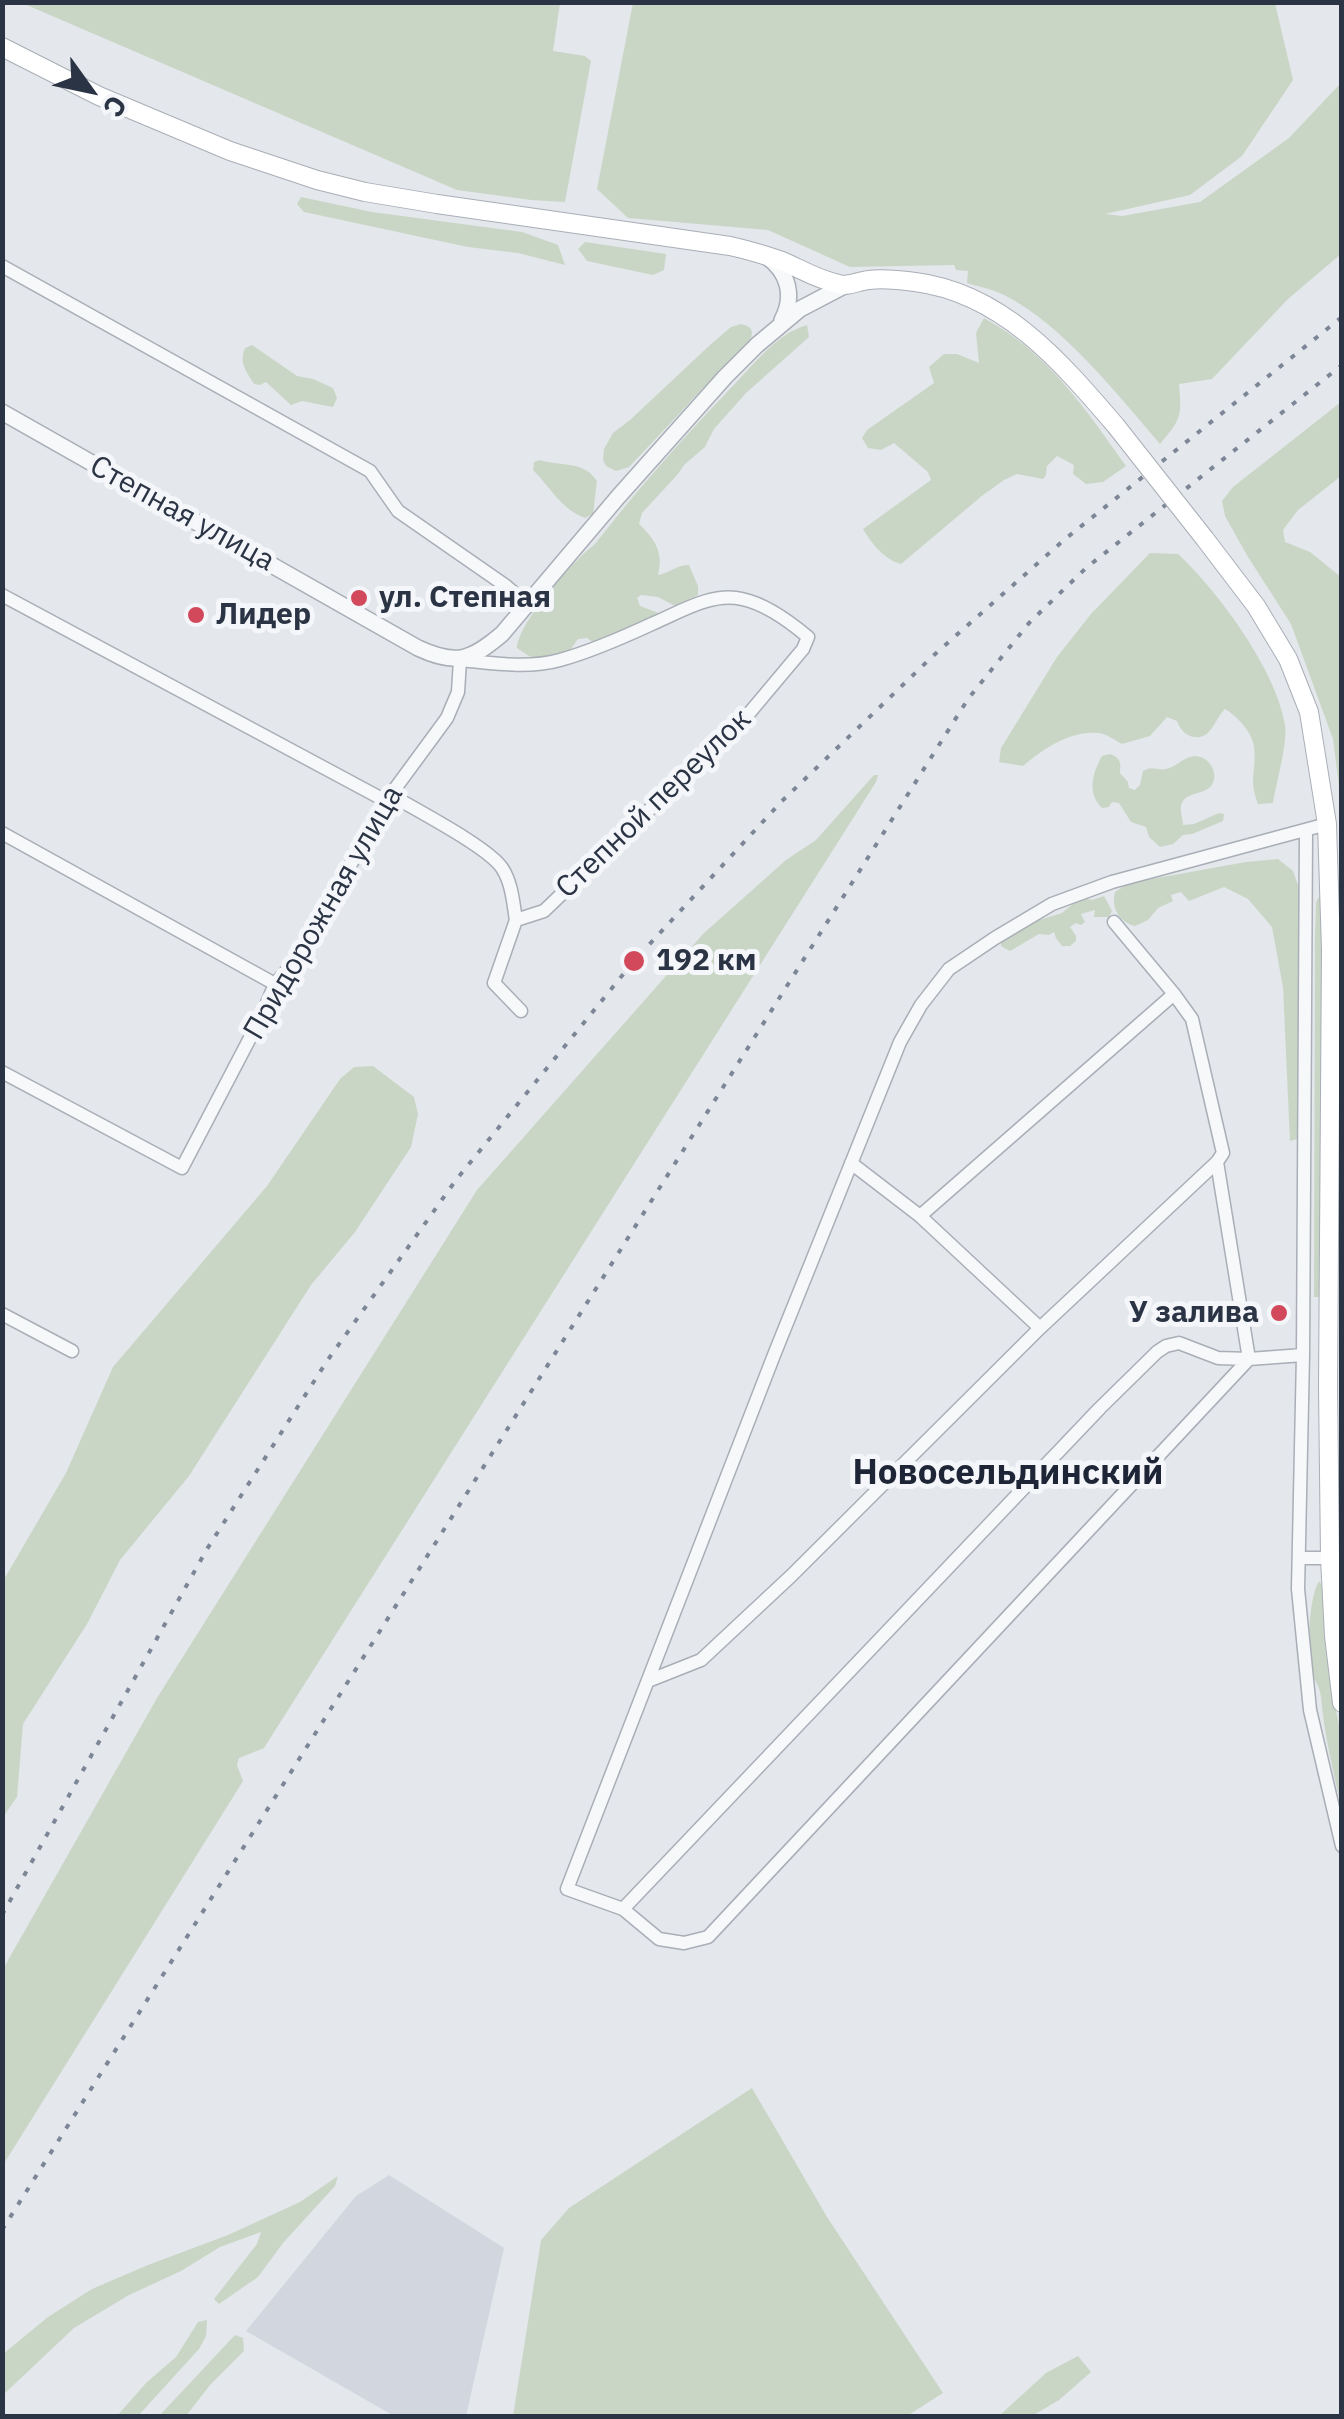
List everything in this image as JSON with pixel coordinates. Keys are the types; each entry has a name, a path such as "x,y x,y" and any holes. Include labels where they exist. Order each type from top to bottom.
{"main road":[{"path":"2,47 98,96 230,151 317,180 437,204 730,246 762,254 844,286 869,280 920,282 976,300 1028,333 1078,381 1116,426 1256,606 1288,660 1309,712 1327,824 1331,950 1330,1558 1342,1703"}],"street":[{"path":"762,254 776,264 786,279 787,310 777,327"},
{"path":"2,266 370,471 398,512 528,605"},
{"path":"460,660 483,650 502,634 725,376 800,309 844,286"},
{"name":"Степная улица","path":"2,412 418,648 444,657 504,664 558,661 708,601 738,598 762,606 808,637"},
{"path":"2,594 486,852 500,865 510,884 516,920 494,983 521,1011"},
{"name":"Степной переулок","path":"516,920 544,911 706,756 746,717 803,649 808,637"},
{"name":"Придорожная улица","path":"2,1072 182,1168 275,984 298,957 389,798 447,718 458,692 460,660"},
{"path":"1249,1359 708,1937 684,1943 660,1939 623,1909 566,1890 851,1163 900,1042 920,1005 949,969 1052,904 1112,882 1327,824"},
{"path":"1306,830 1298,1589 1310,1710 1342,1846"},
{"path":"2,833 275,984"},
{"path":"648,1681 701,1660 1223,1153 1192,1019 1114,922"},
{"path":"920,1216 1174,994"},
{"path":"1216,1162 1249,1359"},
{"path":"851,1163 920,1216 1040,1328"},
{"path":"2,1314 72,1351"},
{"path":"623,1909 1156,1352 1179,1342 1218,1358 1303,1354"},
{"path":"1299,1558 1330,1558"}],"shaded area":[{"path":"389,2175 504,2248 466,2416 394,2416 246,2331 356,2196"}],"green space":[{"path":"22,3 560,3 553,51 585,56 591,61 565,202 457,190"},
{"path":"633,3 1275,3 1293,80 1242,156 1190,195 1105,214 1122,216 1200,202 1289,138 1341,83 1341,254 1288,299 1212,379 1179,384 1178,417 1160,444 1088,362 1047,323 1004,295 967,283 968,271 956,270 954,265 850,267 768,230 628,218 597,189"},
{"path":"301,197 372,212 522,232 558,245 565,265 304,212 297,204"},
{"path":"585,242 666,254 664,270 653,275 587,261 578,249"},
{"path":"984,318 1046,364 1126,466 1103,482 1086,484 1073,474 1074,465 1057,456 1047,466 1043,479 1017,474 1004,480 901,564 879,550 863,529 931,480 928,472 894,443 881,450 868,448 862,438 867,430 934,383 929,367 944,354 957,354 979,363 976,333"},
{"path":"741,324 752,331 745,348 629,467 616,471 606,466 604,449 613,433 731,327"},
{"path":"807,325 809,337 746,393 714,429 705,447 642,513 639,524 659,553 658,575 689,565 698,595 675,606 658,597 641,595 637,598 640,606 661,614 595,644 587,638 578,639 568,653 552,654 547,664 517,648 527,623 549,592 677,446 765,352 795,329"},
{"path":"252,345 297,376 333,388 337,398 333,407 302,401 291,405 266,382 254,384 243,358 245,348"},
{"path":"1341,402 1341,476 1298,510 1283,530 1285,542 1310,552 1341,577 1341,802 1333,739 1291,624 1225,516 1222,501 1233,487"},
{"path":"534,462 579,467 591,474 597,481 593,514 585,518 563,504 533,470"},
{"path":"1150,553 1178,554 1194,570 1244,633 1271,681 1285,725 1273,803 1258,804 1251,736 1225,709 1201,737 1186,734 1177,721 1167,717 1150,736 1122,744 1102,734 1078,734 1039,753 1023,766 999,762 1001,748 1057,657 1091,614"},
{"path":"1110,754 1118,759 1120,773 1129,788 1135,790 1147,769 1166,769 1192,756 1201,757 1214,772 1214,782 1183,801 1183,825 1219,813 1224,814 1223,821 1160,847 1149,837 1146,827 1131,822 1119,803 1102,808 1097,802 1094,776 1102,756"},
{"path":"878,775 876,782 264,1748 239,1758 237,1765 243,1781 3,2165 3,1969 157,1698 477,1190 703,934 786,860 816,840"},
{"path":"1278,859 1293,871 1299,888 1299,1124 1297,1139 1290,1141 1283,987 1272,927 1248,899 1224,887 1189,901 1181,892 1171,895 1173,901 1135,926 1121,918 1114,904 1115,892 1129,883"},
{"path":"1104,896 1112,911 1109,917 1094,917 1095,910 1081,914 1085,922 1070,927 1076,941 1070,946 1062,946 1054,932 1039,934 1010,951 1001,946 1001,940 1033,922 1062,913 1085,898"},
{"path":"1319,897 1325,1297 1314,1297 1315,937"},
{"path":"373,1066 414,1097 418,1114 411,1147 355,1232 311,1285 189,1476 120,1560 87,1624 23,1724 17,1797 3,1817 3,1581 66,1473 113,1367 267,1186 340,1079 354,1067"},
{"path":"1319,1581 1324,1588 1325,1642 1341,1734 1341,1806 1310,1658 1311,1610"},
{"path":"752,2088 827,2217 943,2393 907,2416 513,2416 541,2240 569,2208"},
{"path":"338,2176 335,2186 258,2277 219,2304 214,2299 257,2244 261,2232 220,2247 74,2328 3,2395 3,2354 48,2317 92,2289 300,2202"},
{"path":"207,2320 206,2336 199,2349 138,2416 117,2416 176,2357 198,2322"},
{"path":"235,2335 243,2338 244,2351 186,2416 159,2416"},
{"path":"1078,2356 1091,2372 1059,2400 1032,2416 999,2416 1046,2373"}],"railway":[{"path":"2,1915 207,1549 327,1361 456,1180 634,961 782,801 934,655 1064,540 1342,317"},
{"path":"2,2230 968,699 1029,623 1086,568 1342,365"}],"place":[{"name":"ул. Степная","path":"359,598"},
{"name":"Лидер","path":"196,615"},
{"name":"192 км","path":"634,961"},
{"name":"У залива","path":"1279,1313"}],"district":[{"name":"Новосельдинский","path":"1008,1474"}]}
